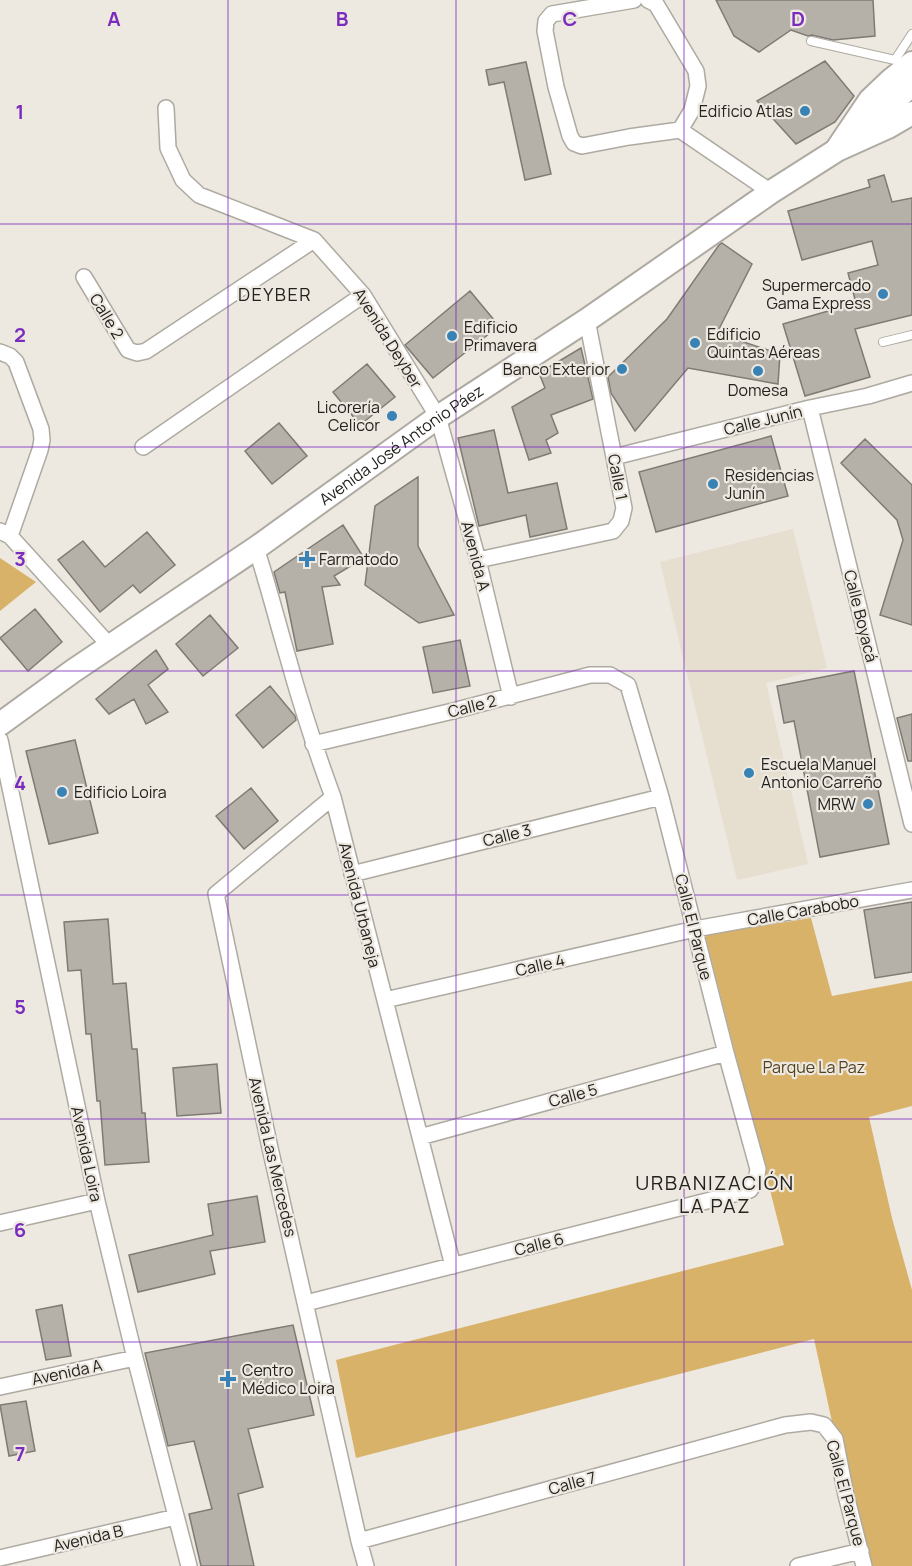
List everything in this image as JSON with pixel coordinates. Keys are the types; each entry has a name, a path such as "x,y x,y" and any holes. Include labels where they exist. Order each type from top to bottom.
{"main road":[{"path":"837,150 870,100 891,80 904,61"},
{"name":"Avenida José Antonio Páez","path":"837,150 912,85"},
{"name":"Avenida José Antonio Páez","path":"0,724 110,646 256,548 438,417 587,320 771,192 837,150 888,127 912,113"},
{"path":"888,127 903,124 912,126"}],"street":[{"path":"634,0 552,14 546,21 545,31 556,87 574,143 582,146 680,130 771,192"},
{"path":"648,0 656,4 696,71 698,86 692,110 680,130"},
{"name":"Avenida Deyber","path":"166,108 168,148 183,180 199,195 314,240 363,295 438,417"},
{"name":"Calle 2","path":"84,278 128,350 137,353 146,351 314,240"},
{"path":"143,447 363,295"},
{"name":"Calle 1","path":"478,560 613,531 621,521 624,508 587,320"},
{"path":"0,351 16,362 41,429 40,450 5,534 110,646"},
{"name":"Calle Junín","path":"614,457 810,408 868,396 912,383"},
{"name":"Calle Boyacá","path":"810,408 912,824"},
{"name":"Avenida A","path":"438,417 478,560 510,696"},
{"name":"Avenida Urbaneja","path":"256,548 314,744 333,797 453,1266"},
{"name":"Calle 2","path":"314,744 590,675 610,675 628,685"},
{"name":"Calle El Parque","path":"628,685 661,796 758,1169"},
{"name":"Avenida Loira","path":"0,740 97,1201 160,1438 176,1517 189,1566"},
{"name":"Calle 3","path":"352,873 661,796"},
{"name":"Avenida Las Mercedes","path":"333,797 216,894 267,1136 366,1566"},
{"name":"Calle Carabobo","path":"694,929 912,890"},
{"name":"Calle 4","path":"385,1000 694,929"},
{"name":"Calle 5","path":"420,1137 726,1053"},
{"name":"Calle 6","path":"306,1303 750,1190 756,1180 758,1169"},
{"path":"0,1223 97,1201"},
{"name":"Avenida A","path":"0,1387 138,1361"},
{"name":"Calle El Parque","path":"785,1425 812,1422 824,1425 835,1439 846,1494 863,1558"},
{"name":"Calle 7","path":"359,1541 785,1425"},
{"name":"Avenida B","path":"0,1558 176,1517"},
{"path":"798,1566 863,1558"}],"lane":[{"path":"811,41 904,61 912,34"},
{"path":"883,342 912,335"}],"shaded area":[{"name":"Escuela Manuel Antonio Carreño","path":"793,529 827,668 766,683 808,864 737,880 660,562"}],"green space":[{"path":"0,558 36,582 0,611"},
{"name":"Parque La Paz","path":"811,918 832,996 912,981 912,1106 869,1117 892,1218 912,1290 912,1566 865,1566 814,1339 356,1458 336,1360 784,1245 705,935"}],"building":[{"path":"716,0 873,0 875,36 833,40 808,36 791,30 759,52 734,36"},
{"name":"Edificio Atlas","path":"825,61 854,96 835,122 796,144 757,101"},
{"path":"526,62 551,174 525,180 504,82 489,85 486,70"},
{"path":"884,175 892,202 912,198 912,315 855,329 870,377 805,396 783,324 856,303 848,273 878,265 872,241 802,260 788,211 870,187 868,180"},
{"name":"Edificio Quintas Aéreas","path":"722,243 752,264 717,333 780,354 778,384 688,368 635,431 611,393 608,377 667,319"},
{"name":"Edificio Primavera","path":"470,291 499,326 433,378 405,345"},
{"path":"581,348 593,399 551,415 558,433 546,440 551,453 529,460 512,407 545,388 539,373"},
{"path":"367,364 395,397 360,425 333,392"},
{"path":"279,423 307,456 272,484 245,451"},
{"path":"494,430 508,493 557,483 567,529 530,537 526,515 479,526 458,438"},
{"name":"Residencias Junín","path":"771,436 788,496 656,532 639,472"},
{"path":"865,439 912,485 912,625 880,615 903,540 897,520 841,463"},
{"path":"418,477 418,546 454,615 419,623 365,585 375,506"},
{"path":"343,525 364,558 334,576 340,585 322,587 333,644 297,651 285,592 280,593 274,572"},
{"path":"147,532 175,565 140,593 133,585 100,612 58,560 83,541 105,567"},
{"path":"35,609 62,642 28,671 0,638"},
{"path":"210,615 238,648 203,676 176,644"},
{"path":"460,640 470,686 433,693 423,647"},
{"path":"156,650 168,669 148,685 168,712 146,724 134,699 109,714 96,699"},
{"path":"854,671 889,844 820,857 794,721 784,723 777,686"},
{"path":"270,686 296,720 263,748 236,715"},
{"path":"912,714 912,761 908,761 897,718"},
{"name":"Edificio Loira","path":"75,740 98,833 49,844 26,751"},
{"path":"251,788 278,821 244,849 216,816"},
{"path":"912,902 912,972 875,978 864,910"},
{"path":"108,919 113,984 126,983 132,1049 137,1049 149,1162 105,1165 100,1101 97,1101 91,1034 86,1034 81,970 68,971 64,922"},
{"path":"217,1064 221,1113 177,1116 173,1068"},
{"path":"257,1196 265,1242 210,1251 215,1274 138,1292 129,1255 213,1235 208,1204"},
{"path":"62,1305 71,1356 46,1360 36,1310"},
{"name":"Centro Médico Loira","path":"293,1325 314,1415 248,1429 263,1487 238,1494 254,1566 201,1566 189,1514 212,1509 194,1441 168,1446 145,1353"},
{"path":"26,1401 35,1451 9,1456 0,1405"}],"place":[{"name":"Edificio Atlas","path":"805,111"},
{"name":"Supermercado Gama Express","path":"883,294"},
{"name":"Edificio Primavera","path":"452,336"},
{"name":"Edificio Quintas Aéreas","path":"695,343"},
{"name":"Banco Exterior","path":"622,369"},
{"name":"Domesa","path":"758,371"},
{"name":"Licorería Celicor","path":"392,416"},
{"name":"Residencias Junín","path":"713,484"},
{"name":"Farmatodo","path":"307,559"},
{"name":"Escuela Manuel Antonio Carreño","path":"749,773"},
{"name":"Edificio Loira","path":"62,792"},
{"name":"MRW","path":"868,804"},
{"name":"Centro Médico Loira","path":"228,1379"}],"district":[{"name":"DEYBER","path":"275,294"},
{"name":"URBANIZACIÓN LA PAZ","path":"715,1194"}]}
